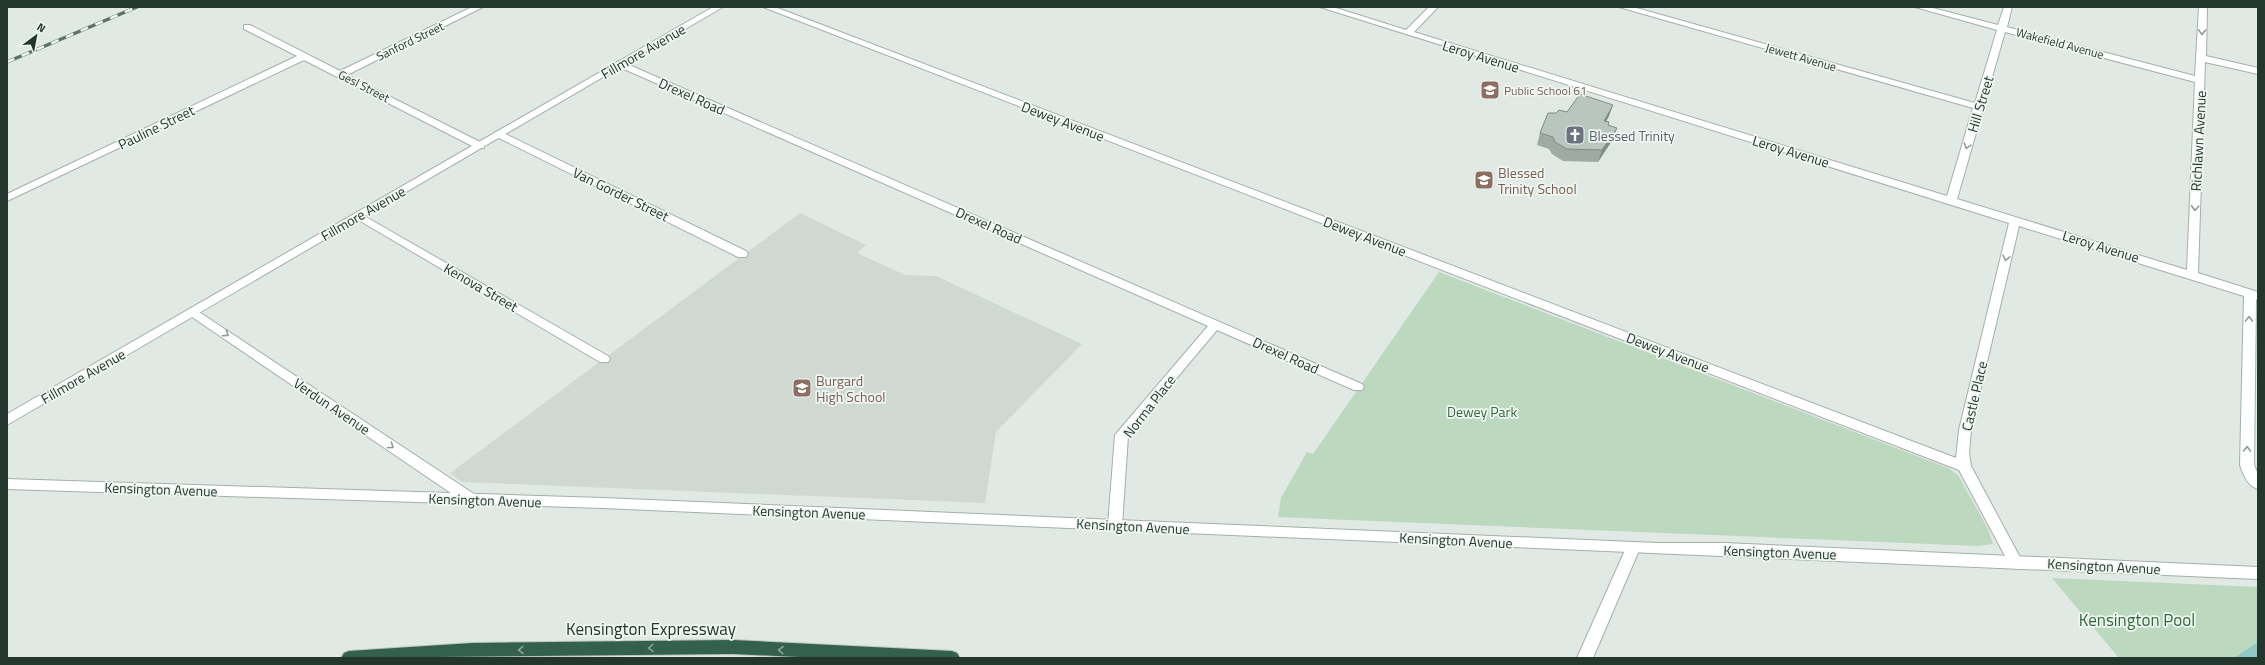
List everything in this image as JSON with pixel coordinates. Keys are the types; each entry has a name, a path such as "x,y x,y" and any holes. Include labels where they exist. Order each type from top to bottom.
{"highway":[{"name":"Kensington Expressway","path":"349,658 472,650 733,647 952,658"}],"street":[{"name":"Sanford Street","path":"341,74 479,7"},
{"name":"Fillmore Avenue","path":"7,420 719,7"},
{"name":"Dewey Avenue","path":"766,7 1964,466"},
{"name":"Leroy Avenue","path":"1324,7 2254,294"},
{"path":"1408,33 1434,7"},
{"name":"Jewett Avenue","path":"1623,7 1980,107"},
{"name":"Wakefield Avenue","path":"1919,7 2200,80"},
{"name":"Hill Street","path":"1951,200 1980,107 2008,7"},
{"name":"Richlawn Avenue","path":"2192,275 2203,7"},
{"name":"Gesl Street","path":"247,27 480,146"},
{"name":"Pauline Street","path":"7,198 304,56"},
{"path":"2201,58 2258,72"},
{"name":"Drexel Road","path":"620,64 1358,387"},
{"name":"Van Gorder Street","path":"499,134 742,254"},
{"name":"Kenova Street","path":"359,216 604,359"},
{"name":"Castle Place","path":"2015,220 1965,430 1962,453 1964,466 2016,563"},
{"path":"2254,294 2247,465 2250,474 2258,484"},
{"name":"Verdun Avenue","path":"193,312 472,500"},
{"name":"Norma Place","path":"1115,525 1122,435 1216,324"},
{"name":"Kensington Avenue","path":"7,484 618,504 1633,548 1724,549 2258,573"},
{"path":"1585,658 1633,548"}],"shaded area":[{"name":"Burgard High School","path":"800,213 866,245 857,253 905,275 936,276 1082,344 996,432 985,503 462,482 450,473"}],"green space":[{"name":"Dewey Park","path":"1439,272 1948,468 1958,475 1988,529 1993,544 1978,546 1278,517 1281,498 1307,452 1313,454"},
{"name":"Kensington Pool","path":"2052,578 2258,587 2258,658 2119,658"}],"water":[{"path":"2258,642 2258,658 2234,658"}],"building":[{"name":"Blessed Trinity","path":"1580,94 1613,105 1604,121 1609,122 1608,125 1617,128 1602,150 1567,149 1555,142 1553,137 1540,133 1548,113 1556,113 1559,110 1567,112"}],"railway":[{"path":"7,62 137,7"}],"place":[{"name":"Public School 61","path":"1490,90"},
{"name":"Blessed Trinity","path":"1575,135"},
{"name":"Blessed Trinity School","path":"1484,180"},
{"name":"Burgard High School","path":"802,388"}]}
